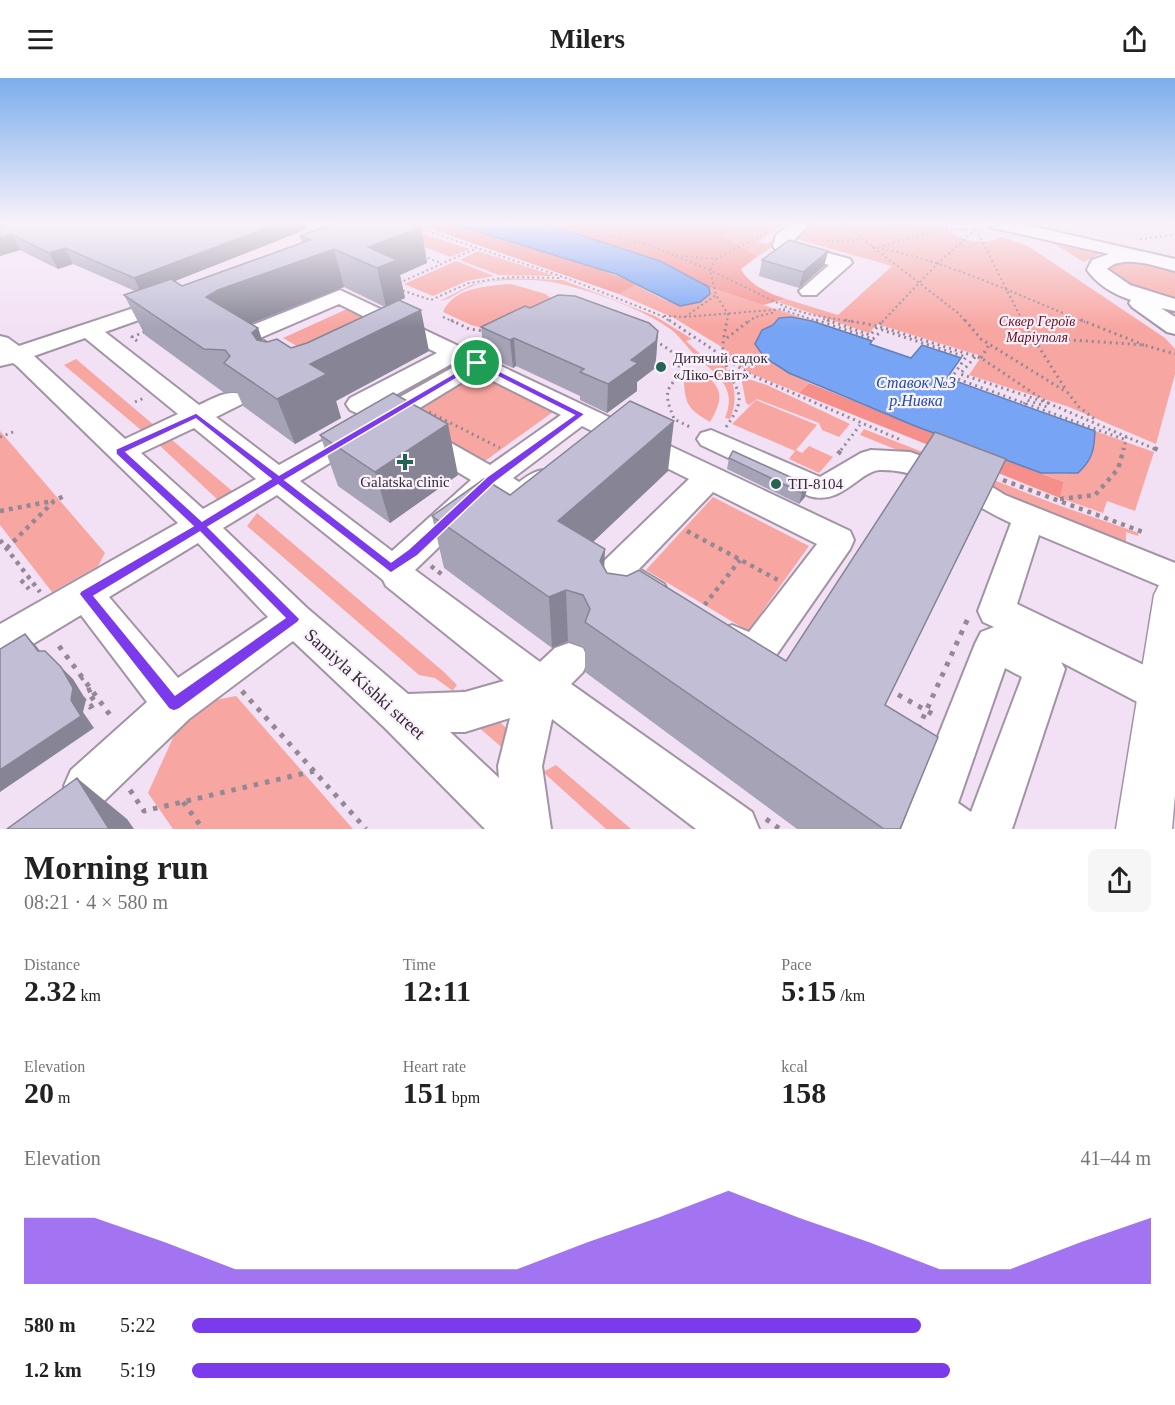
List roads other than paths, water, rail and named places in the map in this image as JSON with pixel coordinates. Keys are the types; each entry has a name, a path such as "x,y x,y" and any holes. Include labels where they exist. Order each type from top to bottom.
{"main road":[{"path":"1144,829 1166,684 1175,595"}],"street":[{"path":"808,291 843,263 834,258"},
{"path":"1069,258 1175,327"},
{"path":"1117,258 1105,260 1099,264 1097,270 1109,283 1130,293 1175,305"},
{"path":"1118,258 1149,259"},
{"path":"1146,258 1174,264"},
{"path":"278,358 243,337 340,296 710,476 838,540 754,655 685,614 630,599 615,572 710,476"},
{"path":"5,352 95,335 193,301"},
{"path":"387,340 408,329"},
{"path":"95,335 134,357 196,416 395,572 555,673 757,818"},
{"name":"Samiyla Kishki street","path":"5,352 201,526 294,619 400,714 519,829"},
{"path":"0,644 67,617 201,526 385,417 466,357"},
{"path":"120,452 233,399"},
{"path":"395,572 491,479 581,414"},
{"path":"385,417 520,496 611,428"},
{"path":"713,440 820,489 838,481 871,460 910,462 960,481 994,503 1028,503 1175,579"},
{"path":"1028,503 996,611 1166,684"},
{"path":"67,617 174,705"},
{"path":"105,783 174,705 294,619"},
{"path":"937,823 943,720 994,644 1045,669 988,829"},
{"path":"400,714 465,712 555,673"},
{"path":"526,829 520,766 535,702 555,673"}],"water":[{"path":"564,258 651,258 709,287 710,294 700,302 680,306 616,274"},
{"name":"Ставок №3 р.Нивка","path":"791,317 812,321 872,341 870,344 911,358 922,345 961,358 947,378 1095,431 1090,459 1078,473 1041,473 915,426 789,373 764,357 755,344 762,330 773,325 779,318"}],"place":[{"name":"Дитячий садок «Ліко-Світ»","path":"661,367"},
{"name":"Galatska clinic","path":"405,462"},
{"name":"ТП-8104","path":"776,484"}],"park label":[{"name":"Сквер Героїв Маріуполя","path":"1037,330"}]}
